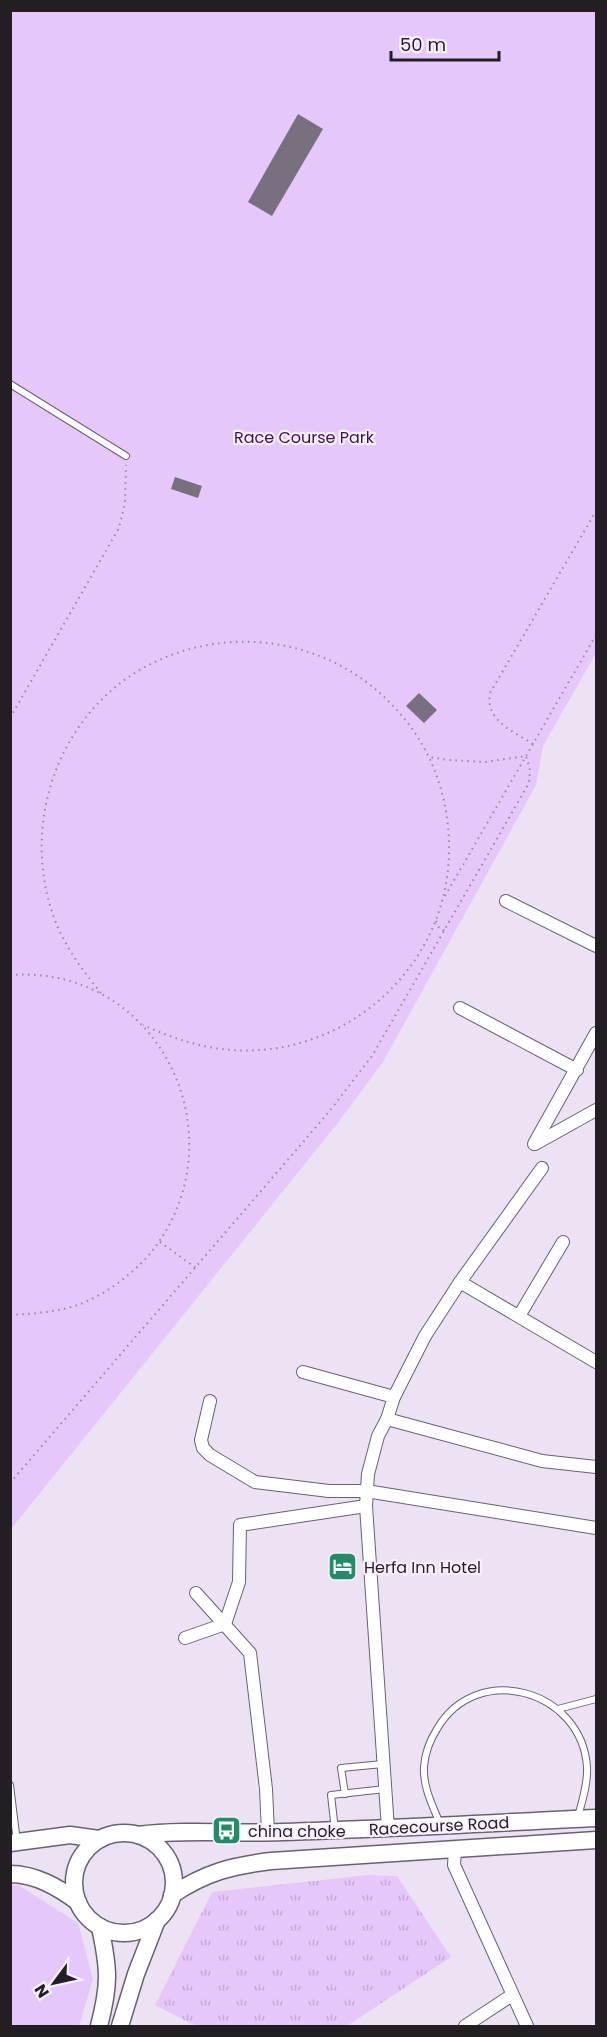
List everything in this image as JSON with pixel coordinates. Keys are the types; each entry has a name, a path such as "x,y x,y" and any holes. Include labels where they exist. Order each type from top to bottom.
{"main road":[{"name":"Racecourse Road","path":"138,1835 163,1832 268,1833 388,1829 597,1818"},
{"path":"120,2026 136,1974 157,1920 166,1909 172,1895 173,1880 170,1865 163,1852 152,1841 138,1835 112,1834 99,1839 88,1848 79,1860 75,1873 74,1888 83,1912 100,1927 114,1932 129,1932 144,1928 157,1920"},
{"path":"14,1842 70,1835 99,1839"},
{"name":"Racecourse Road","path":"172,1895 192,1881 231,1867 271,1861 597,1840"},
{"path":"10,1874 48,1883 78,1902"},
{"path":"99,2026 108,1981 107,1960 100,1927"}],"street":[{"path":"506,901 597,946"},
{"path":"460,1008 577,1070"},
{"path":"597,1033 534,1144 597,1110"},
{"path":"388,1829 366,1506 366,1491 372,1457 394,1397 425,1336 460,1282 542,1168"},
{"path":"519,1316 563,1242"},
{"path":"460,1282 597,1362"},
{"path":"303,1372 394,1397"},
{"path":"210,1401 201,1440 203,1448 210,1455 255,1482 329,1491 366,1491 597,1528"},
{"path":"387,1419 542,1461 597,1467"},
{"path":"225,1624 239,1582 240,1525 366,1506"},
{"path":"196,1593 250,1653 266,1789 268,1833"},
{"path":"185,1638 225,1624"},
{"path":"455,1850 454,1865 527,2026"},
{"path":"465,2026 512,1995"}],"lane":[{"path":"10,384 126,456"},
{"path":"440,1825 427,1793 424,1767 429,1742 442,1719 462,1702 485,1692 511,1690 536,1695 558,1709 573,1726 584,1746 588,1768 585,1794 577,1819"},
{"path":"558,1709 597,1700"},
{"path":"345,1794 341,1767 384,1764"},
{"path":"10,1785 14,1842"},
{"path":"335,1830 331,1795 386,1789"}],"path":[{"path":"10,718 118,528 125,503 126,456"},
{"path":"532,744 496,721 488,702 490,693 597,511"},
{"path":"443,898 597,635"},
{"path":"101,993 72,954 53,916 43,874 42,831 49,789 65,750 89,714 119,684 156,662 196,647 238,641 302,649 341,666 377,690 406,721 429,757 438,777 448,818 449,861 443,898 436,921 415,961 388,994 354,1020 316,1039 274,1049 232,1050 189,1043 143,1025"},
{"path":"429,757 485,762 526,756"},
{"path":"10,1483 328,1113 372,1056 529,783 530,770 526,756"},
{"path":"436,921 439,928 444,931"},
{"path":"10,975 33,974 60,979 101,993 124,1007 143,1025 167,1056 183,1092 190,1131 189,1170 178,1207 160,1242 137,1268 110,1289 78,1305 45,1313 10,1315"},
{"path":"160,1242 196,1268"}],"green space":[{"name":"Race Course Park","path":"11,11 596,11 596,653 543,746 536,785 383,1062 337,1124 11,1529"},
{"path":"368,1875 397,1876 451,1957 347,2026 196,2026 155,2005 212,1892"},
{"path":"18,1885 78,1923 93,1979 79,2026 11,2026 11,1886"}],"building":[{"path":"298,114 323,129 272,216 248,202"},
{"path":"175,477 202,486 198,498 171,489"},
{"path":"419,693 437,710 424,723 406,706"}],"place":[{"name":"Herfa Inn Hotel","path":"343,1567"},
{"name":"china choke","path":"227,1831"}]}
